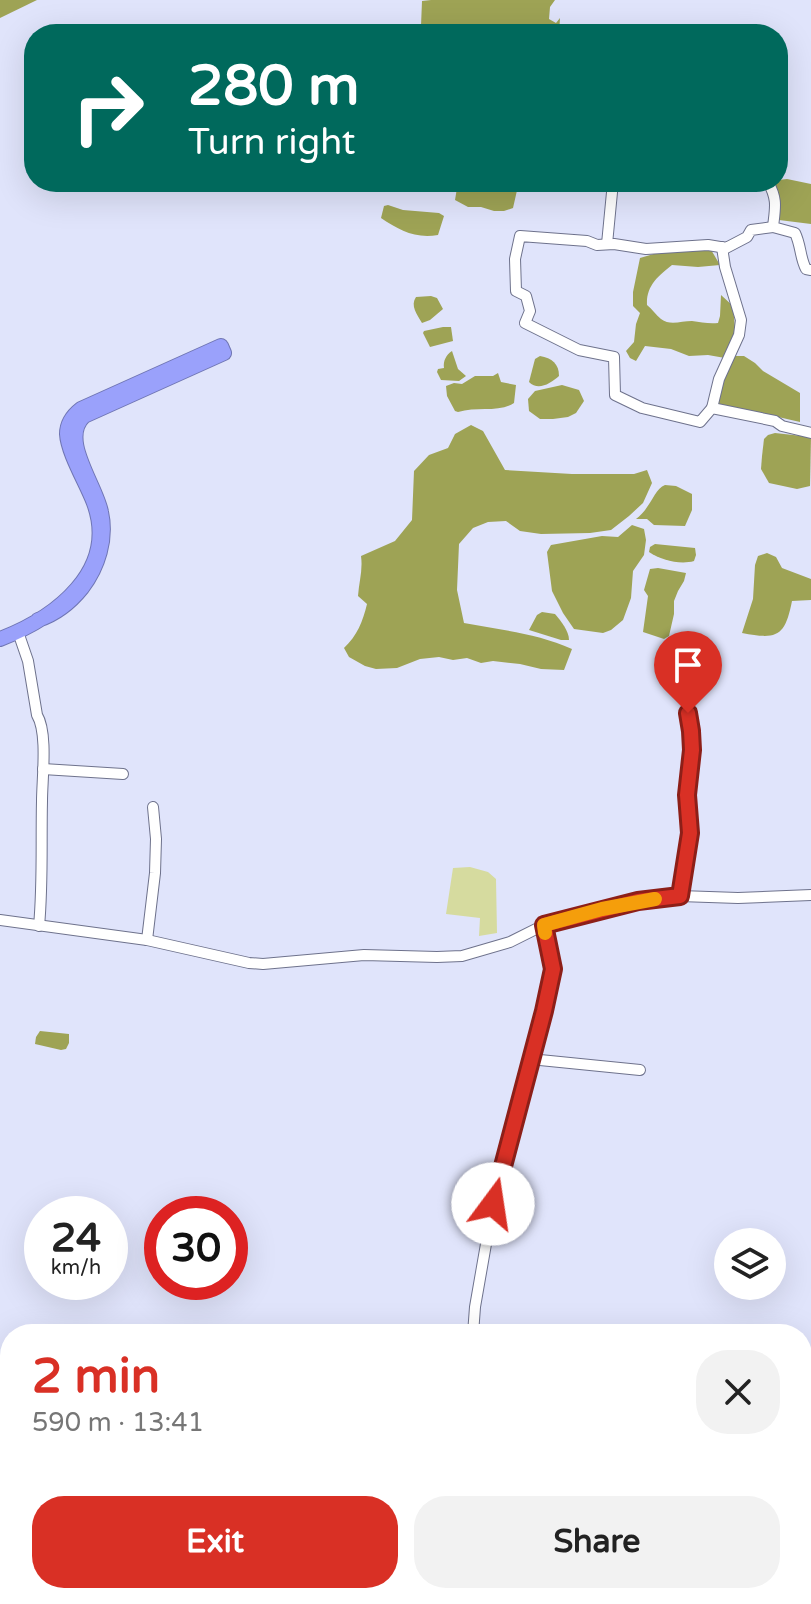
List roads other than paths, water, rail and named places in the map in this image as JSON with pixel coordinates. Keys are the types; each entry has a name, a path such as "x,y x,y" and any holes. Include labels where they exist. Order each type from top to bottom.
{"highway":[{"path":"0,639 65,607 86,583 98,557 101,536 102,514 76,449 74,437 77,424 84,416 224,353 221,346 73,415 68,423 68,443 96,509 101,536"}],"street":[{"path":"607,244 612,192"},
{"path":"773,227 775,192"},
{"path":"722,247 741,320 739,335 719,379 712,408 700,422 642,408 615,395 614,357 579,350 525,323 530,311 526,296 516,291 515,259 520,236 646,249 708,245 722,247 726,248 747,237 751,230 773,227 795,233 801,244 803,263 806,269 811,270"},
{"path":"712,408 775,421 782,426 811,433"},
{"path":"18,632 28,661 37,715 41,721 43,885 39,926"},
{"path":"680,896 690,833 687,795 692,750 688,713"},
{"path":"43,769 123,774"},
{"path":"147,940 155,873 153,807"},
{"path":"0,920 147,940 263,964 364,955 462,956 510,942 544,925 638,901 680,896 738,898 811,895"},
{"path":"474,1324 493,1204 553,969 544,925"},
{"path":"530,1059 640,1070"}]}
